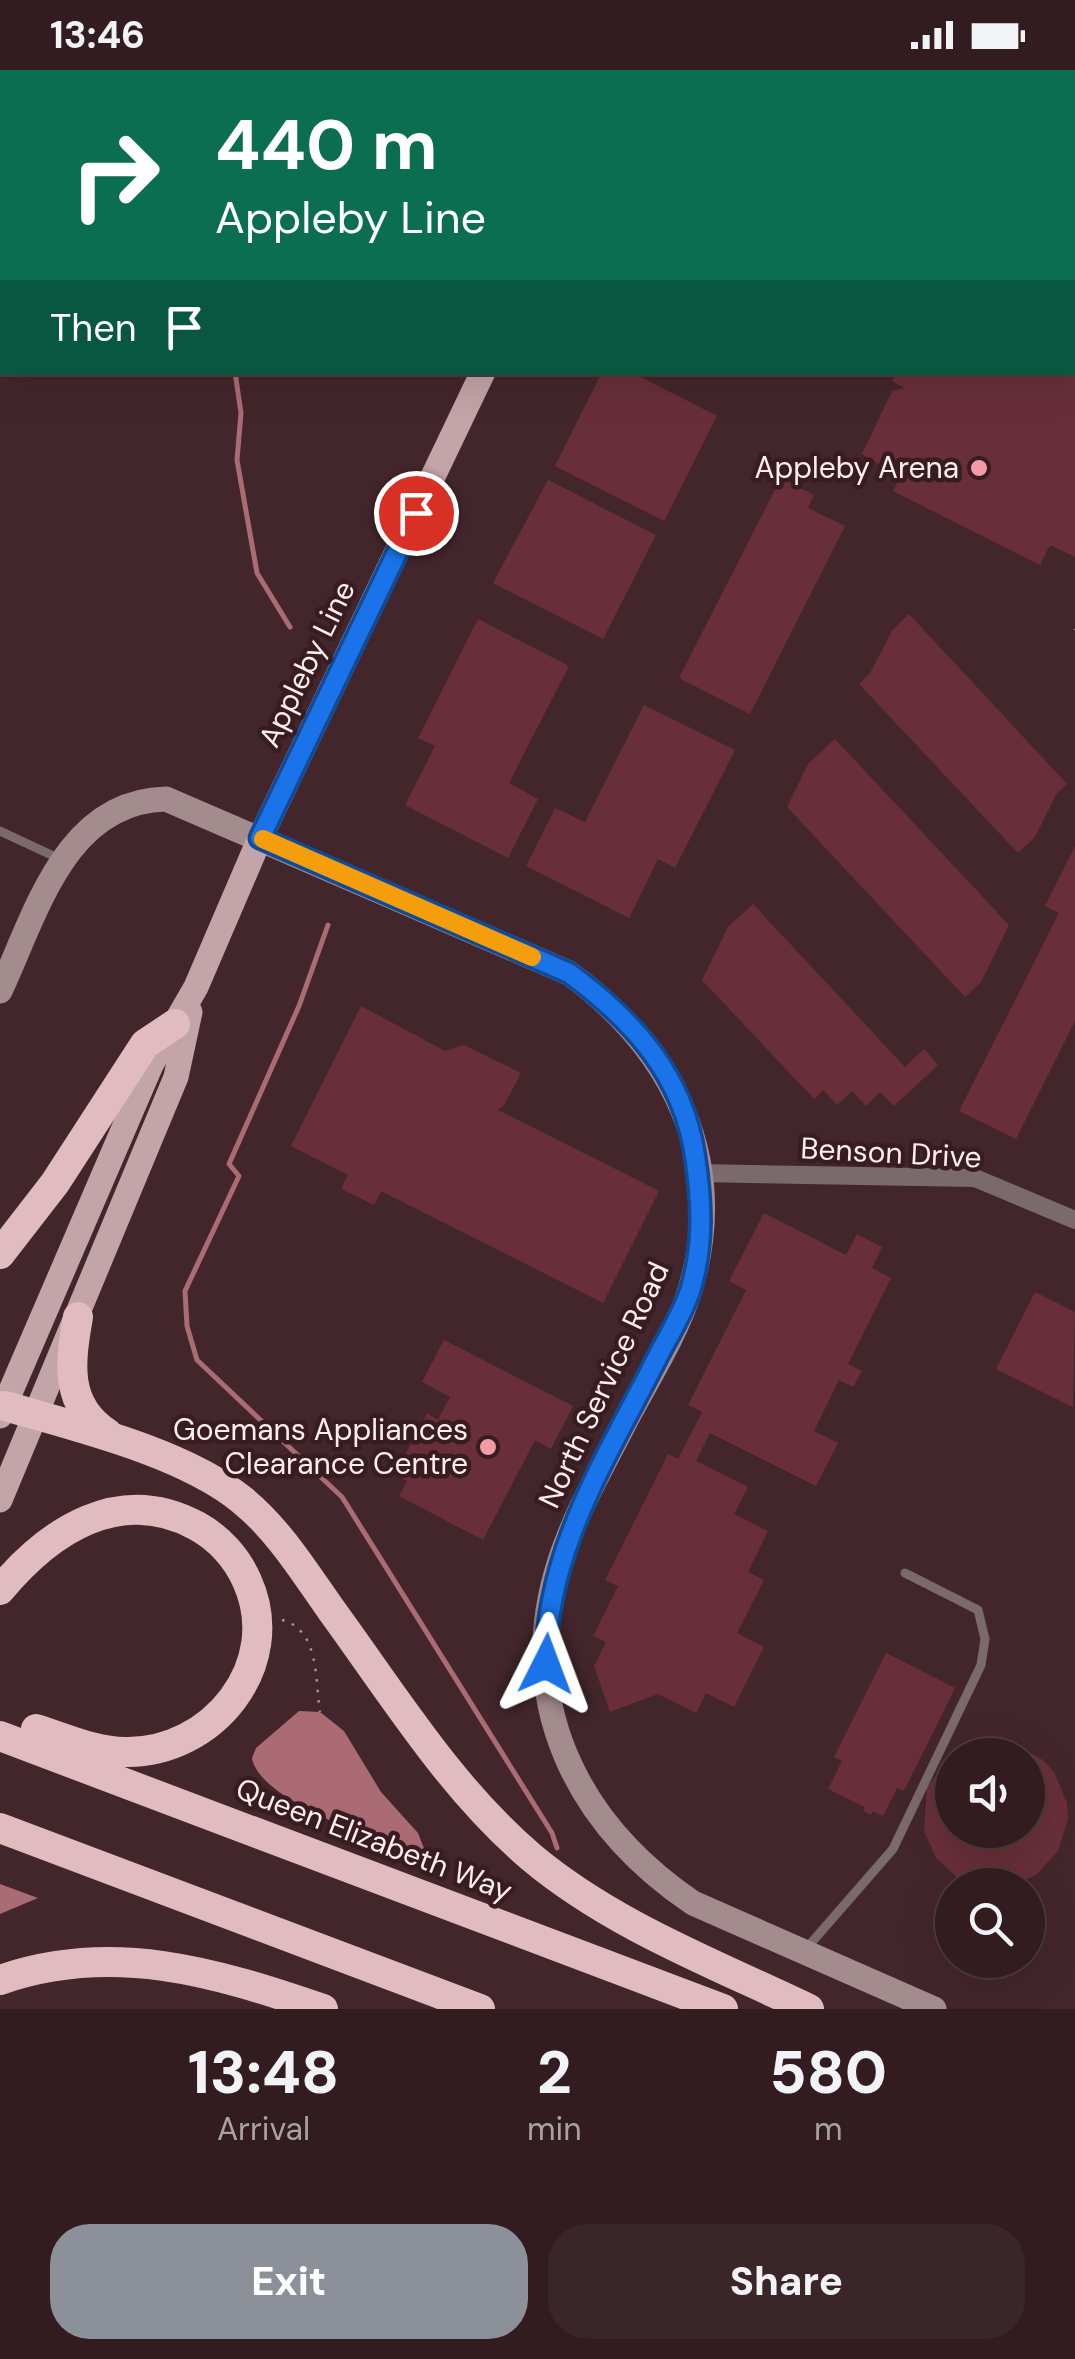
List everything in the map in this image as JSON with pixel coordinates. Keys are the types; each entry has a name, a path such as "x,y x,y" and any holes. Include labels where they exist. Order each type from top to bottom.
{"highway":[{"path":"0,1254 55,1183 145,1044 175,1024"},
{"path":"78,1318 71,1355 74,1392 95,1425 122,1443"},
{"path":"2,1411 38,1416 122,1443 214,1481 264,1520 450,1773 532,1858 594,1904 809,2009"},
{"path":"0,1590 30,1556 73,1527 116,1510 156,1510 182,1518 224,1547 248,1583 256,1618 255,1646 243,1686 220,1718 188,1739 148,1751 102,1750 0,1718"},
{"name":"Queen Elizabeth Way","path":"0,1736 723,2009"},
{"path":"0,1828 480,2009"},
{"path":"0,1841 65,1852"},
{"path":"0,1980 56,1964 124,1959 238,1980 323,2009"}],"main road":[{"name":"Appleby Line","path":"2,1411 151,1065 196,987 260,838 483,375"},
{"name":"Appleby Line","path":"0,1500 176,1077 196,987"}],"street":[{"name":"North Service Road","path":"0,991 62,860 89,825 124,804 144,799 185,804 569,973 612,1005 659,1060 677,1092 691,1130 702,1221 689,1294 574,1524 559,1564 546,1632 550,1702 564,1756 582,1793 630,1854 694,1904 934,2009"},
{"name":"Benson Drive","path":"698,1173 975,1178 1075,1220"}],"lane":[{"path":"0,832 62,860"},
{"path":"802,1954 893,1849 981,1665 986,1639 978,1610 906,1573"}],"path":[{"path":"256,1618 290,1622 303,1632 314,1661 320,1712"}],"shaded area":[{"path":"299,1711 320,1712 344,1731 381,1792 418,1833 429,1861 328,1820 277,1790 260,1774 252,1758 256,1748"},
{"path":"0,1884 38,1898 0,1914"}],"building":[{"path":"600,375 637,375 717,416 664,521 555,466"},
{"name":"Appleby Arena","path":"895,375 1075,375 1075,557 1050,545 1040,565 893,491 900,477 862,454 892,391 904,388 892,381"},
{"path":"781,478 814,495 808,508 845,526 750,714 679,678"},
{"path":"548,480 656,535 603,639 493,583"},
{"path":"909,614 1067,784 1057,793 1035,837 1018,853 859,684 870,673 892,631"},
{"path":"478,619 569,666 509,783 538,799 508,858 405,805 435,746 418,738"},
{"path":"644,705 735,750 675,868 658,859 629,918 526,866 555,808 585,822"},
{"path":"835,739 1009,925 981,982 965,997 787,807 808,764"},
{"path":"1075,846 1075,1021 1016,1139 959,1111 1059,913 1045,906"},
{"path":"753,904 905,1067 924,1049 938,1065 894,1106 880,1092 866,1106 852,1091 837,1105 823,1090 814,1099 702,980 728,927"},
{"path":"361,1006 445,1051 464,1045 521,1073 498,1110 659,1191 603,1303 381,1191 374,1205 341,1189 348,1175 291,1146"},
{"path":"764,1213 846,1255 857,1234 882,1247 872,1268 891,1278 848,1364 862,1371 853,1387 839,1380 814,1431 838,1443 816,1486 710,1433 696,1461 748,1487 734,1514 768,1531 748,1572 764,1580 737,1633 764,1647 734,1707 706,1693 696,1713 658,1694 610,1712 594,1666 606,1642 593,1636 618,1586 605,1580 668,1454 678,1459 702,1412 688,1405 746,1290 729,1281"},
{"path":"1035,1292 1075,1312 1073,1407 996,1369"},
{"path":"444,1340 573,1406 551,1449 535,1440 483,1540 399,1496 407,1481 395,1475 427,1413 438,1420 450,1397 422,1382"},
{"path":"886,1653 955,1688 904,1791 897,1788 883,1816 873,1811 871,1815 863,1811 865,1807 828,1789 842,1761 834,1757"},
{"path":"1045,1762 1054,1772 1067,1803 1068,1819 1058,1851 1042,1868 947,1868 936,1858 924,1831 927,1787 935,1777 935,1848 1045,1848"}],"waterway":[{"path":"235,375 241,413 237,460 257,573 290,627"},
{"path":"328,925 299,1006 229,1164 239,1176 185,1291 187,1326 197,1360 342,1497 552,1833 557,1848"}],"slow traffic":[{"path":"263,839 532,957"}],"place":[{"name":"Appleby Arena","path":"979,468"},
{"name":"Goemans Appliances Clearance Centre","path":"488,1447"}],"route":[{"path":"416,513 260,838 569,973 612,1005 659,1060 677,1092 691,1130 698,1173 702,1221 689,1294 574,1524 552,1592 546,1664"}]}
